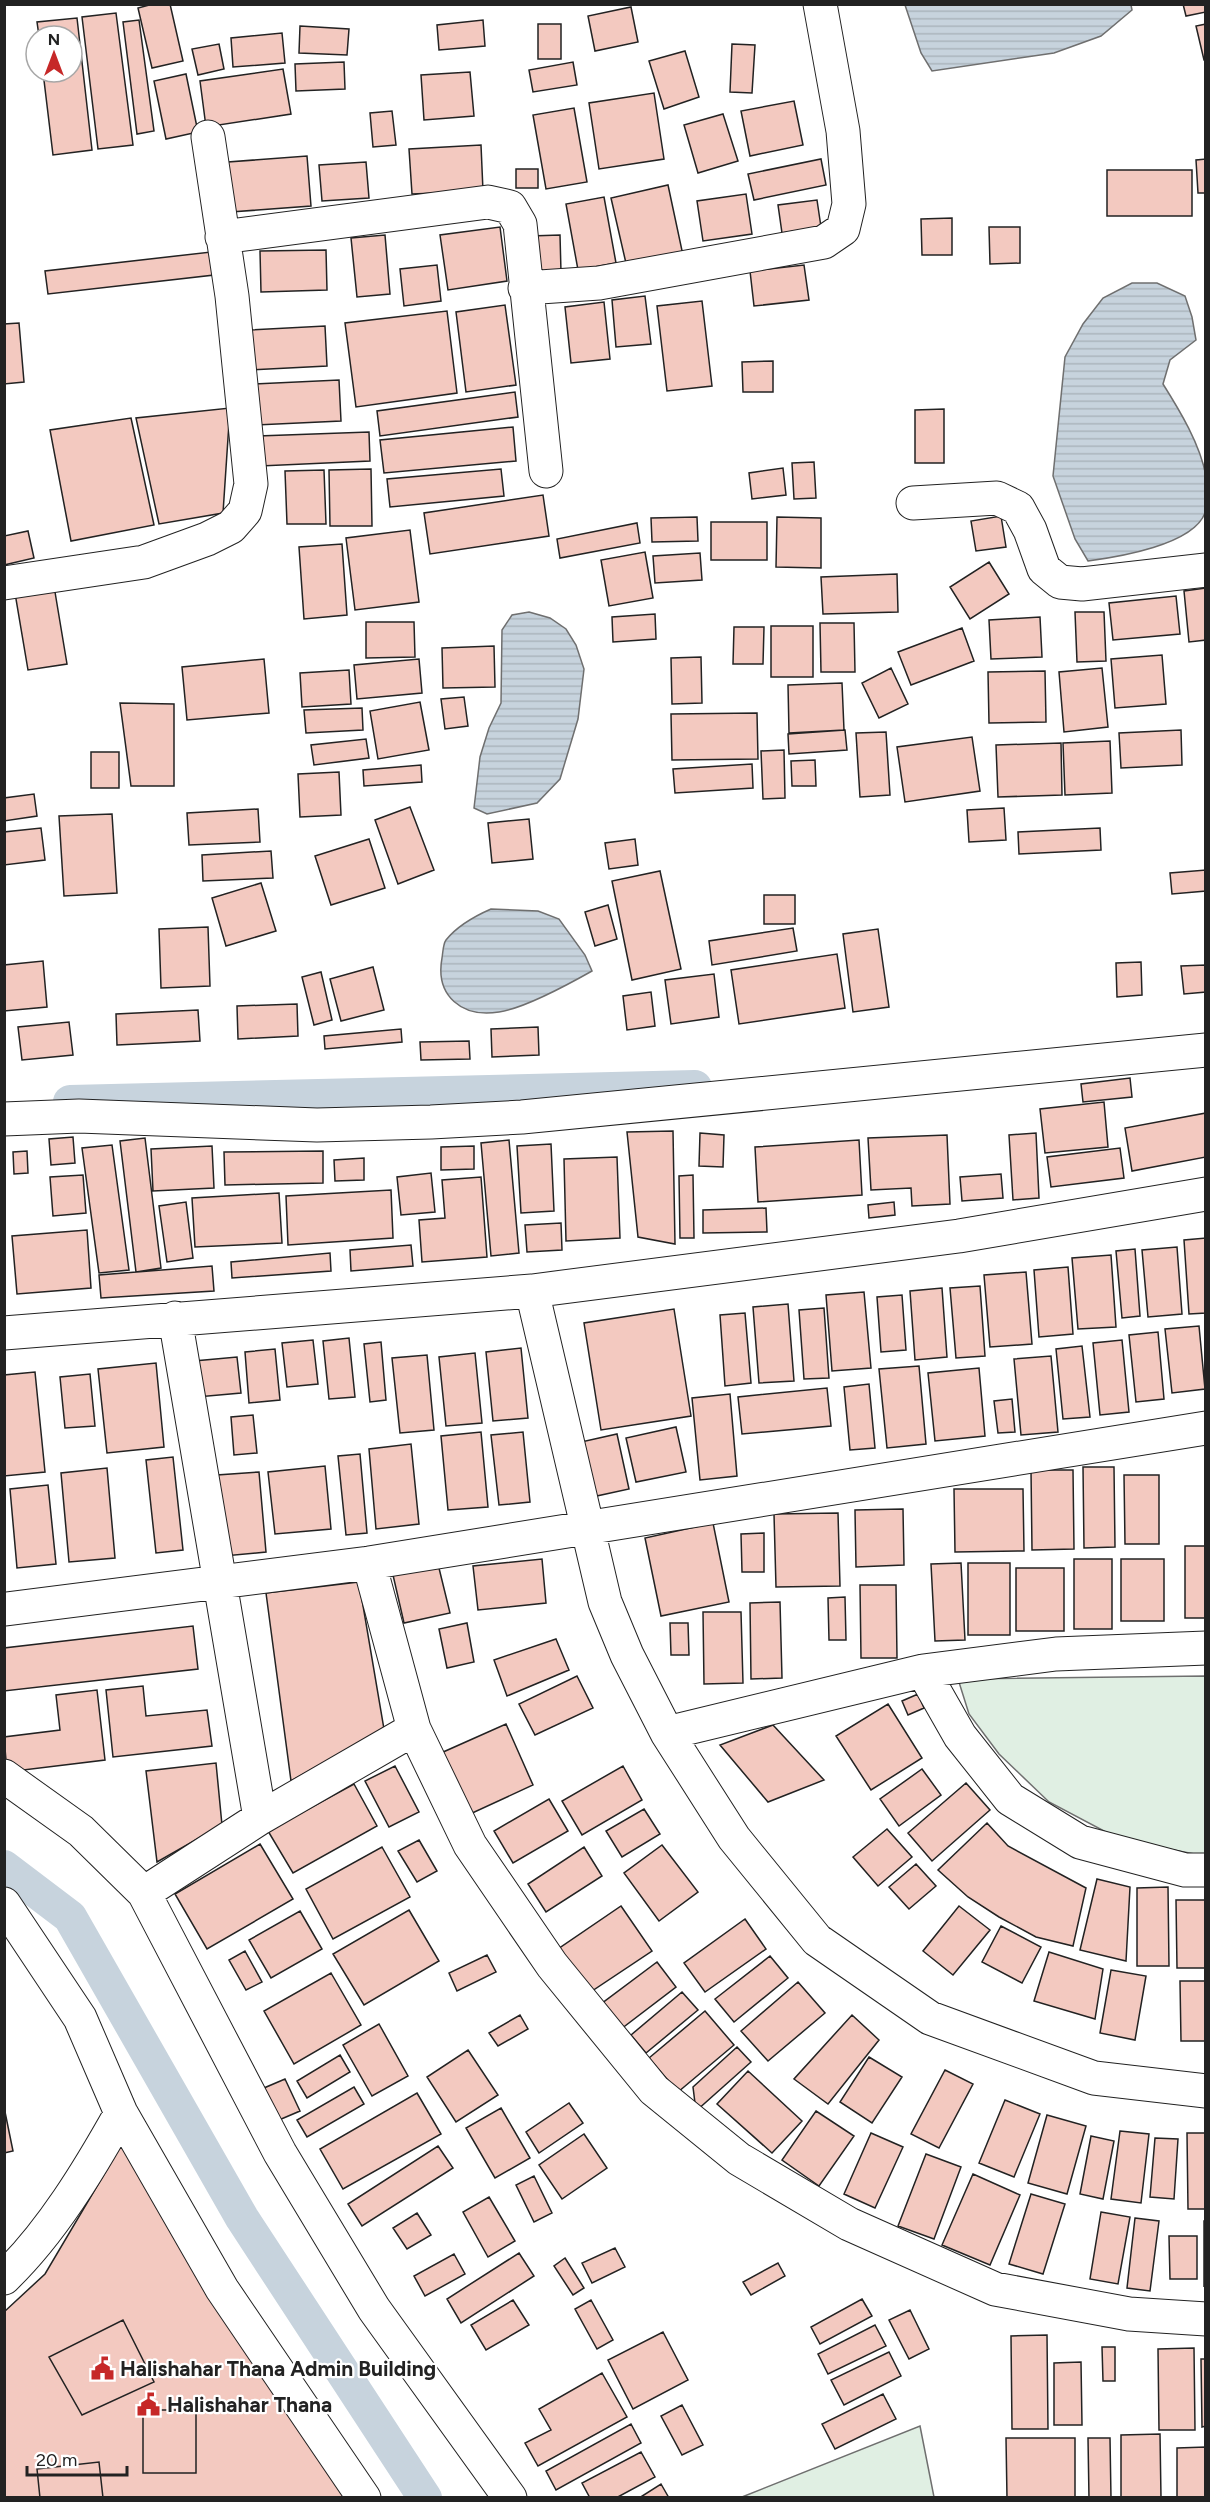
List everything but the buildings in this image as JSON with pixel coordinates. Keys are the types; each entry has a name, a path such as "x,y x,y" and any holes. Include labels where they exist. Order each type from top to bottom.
{"street":[{"path":"525,288 599,284 824,242 843,229 849,204 843,131 820,4"},
{"path":"4,583 144,562 207,539 231,527 245,511 251,484 232,296 208,137"},
{"path":"222,237 488,202 510,207 520,224 546,471"},
{"path":"913,503 997,498 1018,508 1030,530 1044,569 1060,582 1082,584 1206,570"},
{"path":"4,1119 79,1116 317,1125 522,1117 1206,1050"},
{"path":"4,1333 532,1291 959,1236 1206,1194"},
{"path":"532,1291 604,1602 627,1655 667,1733 734,1838 817,1940 930,2018 1094,2078 1206,2091"},
{"path":"175,1318 260,1818"},
{"path":"6,1609 369,1563 1206,1428"},
{"path":"369,1563 414,1729 470,1845 552,1965 654,2090 739,2159 849,2224 995,2289 1129,2314 1206,2319"},
{"path":"667,1733 923,1671 1056,1654 1206,1648"},
{"path":"923,1671 960,1736 1011,1799 1080,1842 1185,1870 1206,1870"},
{"path":"144,1893 260,1818 414,1729"},
{"path":"4,1776 81,1831 144,1893 280,2153 374,2309 510,2498"},
{"path":"4,1904 80,2018 121,2113 222,2289 364,2498"},
{"path":"4,2278 26,2258 94,2161 121,2113"}],"green space":[{"path":"1205,1676 1205,1856 1121,1840 1049,1802 999,1754 969,1714 958,1679"},
{"path":"920,2426 934,2497 742,2497"}],"shaded area":[{"path":"905,5 1131,5 1132,10 1101,36 1054,53 932,71 921,53"},
{"path":"1132,283 1157,283 1185,296 1192,317 1196,340 1170,360 1163,384 1199,452 1206,476 1206,510 1198,524 1171,541 1153,548 1088,561 1075,539 1053,476 1065,357 1083,324 1103,298"},
{"path":"529,612 550,618 566,629 576,645 584,669 578,719 560,779 537,803 487,814 474,808 480,757 489,728 501,703 502,630 512,615"},
{"path":"491,909 538,911 559,919 585,955 592,971 547,995 510,1010 486,1013 463,1008 454,1002 443,983 441,971 444,944 461,925"}],"waterway":[{"path":"70,1102 695,1087"},
{"path":"4,1867 70,1917 242,2218 425,2498"}],"place":[{"name":"Halishahar Thana Admin Building","path":"102,2369"},
{"name":"Halishahar Thana","path":"149,2405"}]}
